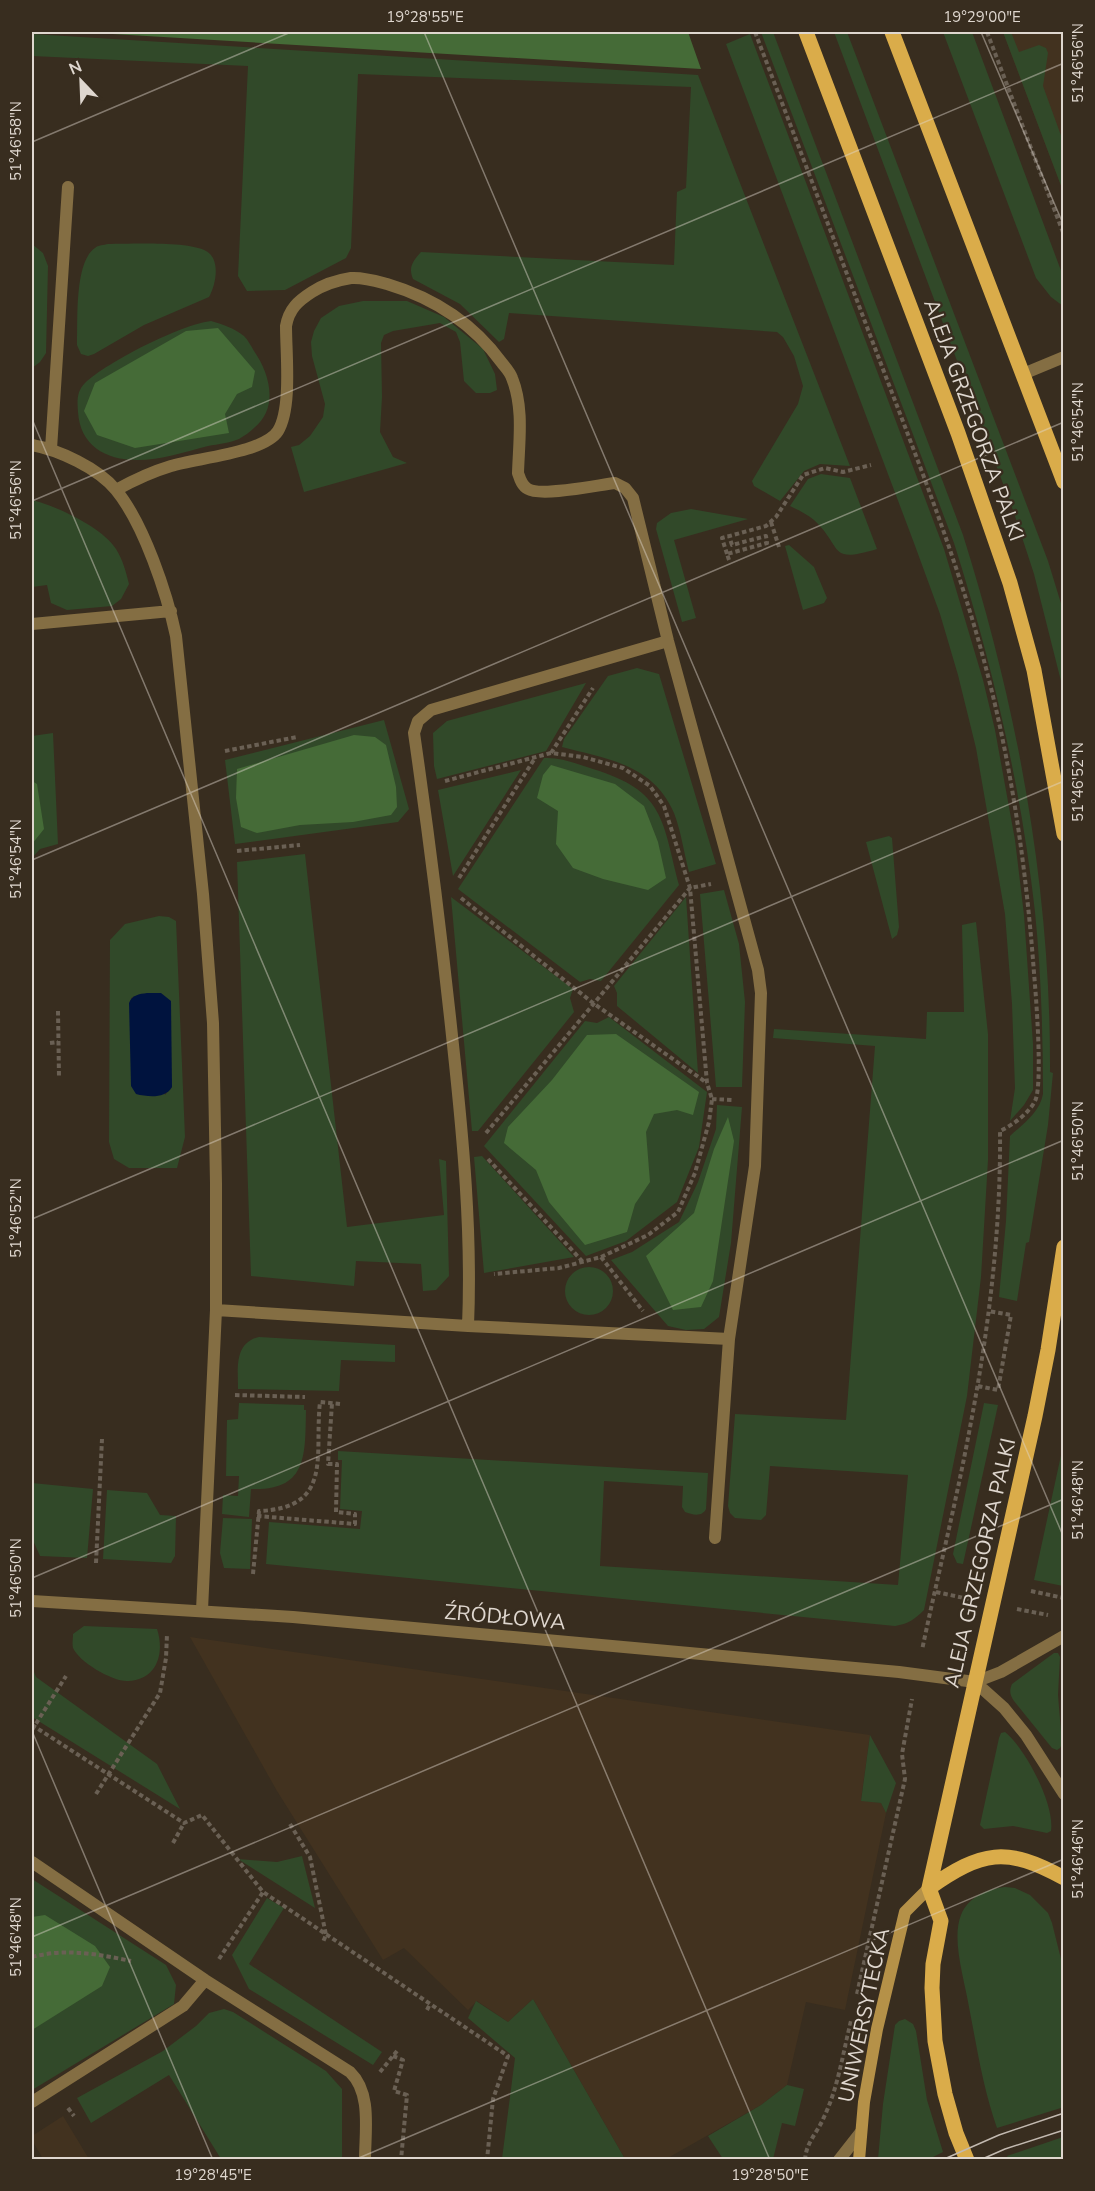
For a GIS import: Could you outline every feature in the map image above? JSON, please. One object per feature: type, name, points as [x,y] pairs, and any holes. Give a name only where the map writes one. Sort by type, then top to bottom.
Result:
[{"type":"main road","name":"ALEJA GRZEGORZA PALKI","points":[[806,32],[958,433],[1010,583],[1034,670],[1064,834]]},
{"type":"main road","points":[[892,32],[1064,482]]},
{"type":"main road","name":"ALEJA GRZEGORZA PALKI","points":[[929,1888],[1035,1416],[1064,1247]]},
{"type":"main road","points":[[967,2160],[956,2133],[945,2094],[935,2041],[933,1964],[940,1921],[929,1888],[967,1864],[997,1856],[1014,1857],[1037,1864],[1064,1878]]},
{"type":"main road","name":"UNIWERSYTECKA","points":[[859,2160],[864,2102],[877,2029],[905,1912],[929,1888]]},
{"type":"street","points":[[51,449],[68,187]]},
{"type":"street","points":[[116,490],[140,476],[173,465],[252,447],[270,440],[282,420],[287,396],[285,326],[288,316],[294,306],[317,289],[352,278],[375,281],[421,296],[442,306],[466,323],[492,349],[512,376],[520,406],[518,473],[528,489],[542,492],[615,483],[625,488],[633,498],[668,641],[758,970],[761,993],[755,1166],[729,1339],[715,1538]]},
{"type":"street","points":[[1023,374],[1064,357]]},
{"type":"street","points":[[32,445],[51,449],[98,473],[116,490],[132,515],[146,546],[171,611],[176,636],[198,844],[213,1023],[216,1310],[202,1610]]},
{"type":"street","points":[[32,624],[171,611]]},
{"type":"street","points":[[468,1326],[470,1146],[414,733],[418,721],[431,710],[668,641]]},
{"type":"street","points":[[216,1310],[729,1339]]},
{"type":"street","name":"ŹRÓDŁOWA","points":[[32,1601],[202,1610],[899,1672],[975,1682]]},
{"type":"street","points":[[1064,1636],[1001,1672],[975,1682],[1004,1708],[1026,1735],[1064,1794]]},
{"type":"street","points":[[32,1862],[205,1980],[350,2072],[356,2078],[364,2094],[365,2160]]},
{"type":"street","points":[[32,2102],[183,2006],[205,1980]]},
{"type":"street","points":[[839,2160],[861,2132]]},
{"type":"path","points":[[755,32],[948,544],[980,646],[996,713],[1020,840],[1030,913],[1036,1000],[1038,1091],[1035,1101],[1010,1126],[1000,1131],[998,1218],[978,1386],[926,1634]]},
{"type":"path","points":[[987,32],[1064,235]]},
{"type":"path","points":[[729,560],[722,538],[766,526],[803,476],[825,468],[843,472],[871,465]]},
{"type":"path","points":[[771,522],[779,547]]},
{"type":"path","points":[[727,554],[768,543],[766,536],[732,545],[729,536]]},
{"type":"path","points":[[551,753],[613,658]]},
{"type":"path","points":[[225,751],[297,737]]},
{"type":"path","points":[[422,786],[551,753],[583,757],[623,768],[650,786],[664,806],[690,888],[707,1083],[712,1099],[709,1122],[695,1173],[678,1212],[648,1235],[601,1257],[559,1268],[470,1277]]},
{"type":"path","points":[[437,893],[451,890],[535,758]]},
{"type":"path","points":[[237,851],[300,845]]},
{"type":"path","points":[[584,1262],[470,1146],[690,888],[734,879]]},
{"type":"path","points":[[451,890],[593,1003],[707,1083]]},
{"type":"path","points":[[58,1011],[59,1077]]},
{"type":"path","points":[[50,1043],[58,1042]]},
{"type":"path","points":[[601,1257],[662,1335]]},
{"type":"path","points":[[978,1386],[998,1390],[1011,1315],[988,1311]]},
{"type":"path","points":[[232,1395],[305,1397]]},
{"type":"path","points":[[254,1574],[259,1511],[278,1510],[290,1506],[305,1495],[318,1473],[320,1402],[340,1404]]},
{"type":"path","points":[[257,1516],[355,1524],[355,1514],[336,1512],[337,1464],[328,1464],[332,1403]]},
{"type":"path","points":[[96,1563],[102,1439]]},
{"type":"path","points":[[1031,1591],[1064,1598]]},
{"type":"path","points":[[936,1592],[957,1596]]},
{"type":"path","points":[[1027,1611],[1054,1617]]},
{"type":"path","points":[[96,1794],[160,1693],[166,1658],[167,1634]]},
{"type":"path","points":[[66,1676],[32,1727],[184,1823]]},
{"type":"path","points":[[856,1999],[905,1779],[902,1754],[906,1730]]},
{"type":"path","points":[[173,1843],[184,1823],[202,1815],[263,1892],[508,2056],[493,2099],[487,2160]]},
{"type":"path","points":[[291,1824],[310,1857],[326,1935],[323,1942]]},
{"type":"path","points":[[205,1980],[263,1892]]},
{"type":"path","points":[[32,1958],[59,1952],[108,1956],[136,1962]]},
{"type":"path","points":[[398,1991],[402,1986]]},
{"type":"path","points":[[426,2010],[430,2004]]},
{"type":"path","points":[[805,2160],[810,2140],[824,2117],[832,2096],[854,2011]]},
{"type":"path","points":[[393,2056],[403,2060],[403,2069],[394,2091],[407,2095],[401,2160]]},
{"type":"shaded area","points":[[1003,32],[1063,32],[1063,191]]},
{"type":"shaded area","points":[[190,1637],[870,1735],[861,1800],[881,1803],[886,1813],[845,2010],[806,2002],[787,2085],[761,2105],[666,2159],[625,2159],[533,1999],[508,2022],[477,2001],[468,2010],[404,1948],[383,1960],[277,1791]]},
{"type":"shaded area","points":[[63,2116],[89,2159],[43,2159],[32,2136]]},
{"type":"green space","points":[[79,32],[688,32],[701,69]]},
{"type":"green space","points":[[761,32],[773,32],[963,535],[983,601],[1015,733],[1028,800],[1045,935],[1050,1072],[1053,1073],[1048,1125],[1017,1301],[999,1297],[1006,1221],[1010,1136],[1030,1117],[1043,1094],[1042,1025],[1035,912],[1022,818],[1004,725],[981,634],[954,543]]},
{"type":"green space","points":[[834,32],[847,32],[1048,561],[1063,610],[1063,689],[1034,574],[1014,513]]},
{"type":"green space","points":[[943,32],[972,32],[1063,276],[1063,306],[1051,297],[1036,278]]},
{"type":"green space","points":[[1003,32],[1011,32],[1019,52],[1039,45],[1046,48],[1048,53],[1043,86],[1063,141],[1063,191]]},
{"type":"green space","points":[[32,34],[698,75],[850,466],[820,464],[804,471],[780,501],[754,486],[752,481],[798,404],[803,386],[794,356],[783,337],[777,332],[509,313],[504,339],[499,342],[460,304],[413,279],[412,264],[421,252],[674,265],[677,192],[686,188],[691,87],[358,74],[351,248],[346,258],[285,290],[247,291],[238,276],[248,66],[32,56]]},
{"type":"green space","points":[[750,34],[944,549],[983,680],[995,730],[1015,840],[1024,915],[1033,1044],[1033,1090],[1010,1121],[1015,1088],[1012,1004],[1005,914],[976,748],[940,614],[726,44]]},
{"type":"green space","points":[[32,244],[43,253],[48,266],[46,353],[32,368]]},
{"type":"green space","points":[[108,244],[173,244],[206,251],[214,260],[216,272],[214,286],[209,297],[144,325],[94,354],[88,356],[81,354],[77,345],[78,293],[83,266],[88,255],[95,248]]},
{"type":"green space","points":[[363,301],[407,301],[444,317],[483,349],[495,374],[497,390],[490,393],[476,393],[464,381],[460,342],[456,332],[440,323],[393,331],[384,335],[381,343],[380,432],[393,457],[407,463],[304,492],[291,447],[299,445],[310,436],[323,417],[325,404],[312,356],[311,342],[314,331],[321,318],[339,306]]},
{"type":"green space","points":[[211,321],[244,336],[260,360],[268,380],[269,401],[262,420],[254,428],[232,442],[146,460],[125,459],[105,454],[89,442],[80,424],[78,408],[79,393],[85,383],[110,365],[145,345],[182,329]]},
{"type":"green space","points":[[218,328],[255,371],[252,387],[237,394],[225,414],[229,433],[135,448],[97,435],[84,411],[95,383],[186,331]]},
{"type":"green space","points":[[821,474],[850,478],[877,549],[850,555],[843,554],[838,551],[814,520],[790,506],[808,479]]},
{"type":"green space","points":[[32,500],[78,518],[109,541],[121,557],[129,584],[121,599],[112,606],[67,610],[51,603],[47,585],[32,587]]},
{"type":"green space","points":[[691,509],[748,519],[674,540],[696,618],[682,622],[656,529],[657,523],[671,513]]},
{"type":"green space","points":[[789,545],[814,567],[827,598],[824,603],[803,610],[785,546]]},
{"type":"green space","points":[[637,668],[659,674],[716,864],[689,872],[674,813],[654,784],[641,774],[612,760],[562,747],[564,739],[608,676]]},
{"type":"green space","points":[[586,683],[546,751],[437,779],[434,766],[433,733],[447,721]]},
{"type":"green space","points":[[384,720],[409,809],[398,822],[235,844],[225,760]]},
{"type":"green space","points":[[53,733],[58,844],[40,849],[32,858],[32,736]]},
{"type":"green space","points":[[354,735],[375,737],[386,745],[396,787],[397,807],[391,815],[353,822],[300,825],[257,833],[241,827],[236,798],[237,769]]},
{"type":"green space","points":[[544,758],[575,763],[617,778],[634,787],[657,811],[669,843],[679,885],[601,981],[590,979],[580,982],[458,889]]},
{"type":"green space","points":[[551,765],[615,784],[644,806],[658,842],[666,878],[648,890],[603,879],[573,868],[556,844],[558,811],[537,798],[543,775]]},
{"type":"green space","points":[[521,770],[453,876],[438,790]]},
{"type":"green space","points":[[32,781],[37,784],[44,829],[32,844]]},
{"type":"green space","points":[[889,836],[892,838],[899,927],[897,935],[892,939],[866,842]]},
{"type":"green space","points":[[305,854],[347,1227],[444,1215],[439,1159],[446,1161],[449,1276],[436,1290],[423,1291],[421,1264],[356,1261],[354,1286],[251,1276],[237,862]]},
{"type":"green space","points":[[724,890],[739,944],[745,1002],[742,1087],[716,1087],[700,894]]},
{"type":"green space","points":[[451,897],[573,989],[570,998],[574,1012],[478,1131],[472,1131]]},
{"type":"green space","points":[[686,897],[698,1073],[617,1006],[617,993],[614,986]]},
{"type":"green space","points":[[159,916],[169,917],[176,921],[185,1137],[177,1168],[129,1168],[114,1159],[109,1142],[110,940],[125,924]],"holes":[[[141,994],[172,1087],[165,1095],[131,998]]]},
{"type":"green space","points":[[976,922],[988,1034],[988,1160],[981,1277],[967,1396],[924,1610],[921,1613],[908,1622],[895,1626],[266,1564],[269,1522],[360,1529],[362,1511],[340,1509],[342,1460],[338,1460],[338,1451],[708,1473],[706,1509],[697,1515],[685,1512],[682,1507],[683,1486],[604,1481],[600,1566],[898,1585],[908,1475],[770,1466],[766,1515],[761,1520],[735,1518],[728,1506],[735,1414],[846,1420],[875,1046],[773,1038],[774,1029],[926,1039],[927,1012],[964,1012],[962,925]]},
{"type":"green space","points":[[609,1017],[707,1092],[699,1147],[677,1202],[626,1241],[586,1256],[484,1146],[585,1021],[597,1023]]},
{"type":"green space","points":[[616,1034],[699,1092],[693,1115],[677,1110],[654,1114],[646,1132],[650,1182],[635,1204],[627,1232],[585,1245],[549,1202],[536,1170],[504,1143],[508,1127],[552,1080],[587,1035]]},
{"type":"green space","points":[[717,1105],[742,1107],[731,1243],[719,1317],[704,1329],[686,1330],[668,1326],[611,1260],[632,1252],[679,1222],[698,1182],[716,1129]]},
{"type":"green space","points":[[728,1117],[734,1141],[713,1281],[701,1307],[673,1310],[646,1256],[694,1213],[714,1149]]},
{"type":"green space","points":[[482,1156],[574,1257],[484,1273],[474,1157]]},
{"type":"green space","points":[[584,1267],[594,1267],[609,1277],[613,1291],[612,1300],[603,1311],[594,1315],[584,1315],[569,1305],[565,1296],[565,1286],[575,1271]]},
{"type":"green space","points":[[259,1337],[395,1345],[395,1362],[341,1360],[339,1391],[238,1389],[238,1365],[241,1351],[251,1340]]},
{"type":"green space","points":[[239,1403],[304,1405],[304,1410],[306,1410],[305,1442],[300,1467],[284,1484],[270,1488],[251,1489],[249,1517],[222,1514],[223,1495],[238,1496],[239,1476],[226,1476],[227,1420],[238,1419]]},
{"type":"green space","points":[[984,1403],[998,1405],[963,1564],[957,1563],[953,1554]]},
{"type":"green space","points":[[1063,1446],[1063,1586],[1034,1580]]},
{"type":"green space","points":[[32,1483],[93,1489],[87,1558],[40,1556],[32,1538]]},
{"type":"green space","points":[[107,1490],[147,1493],[160,1515],[176,1516],[175,1556],[171,1563],[103,1559]]},
{"type":"green space","points":[[223,1518],[252,1519],[250,1569],[224,1568],[220,1553]]},
{"type":"green space","points":[[84,1626],[157,1629],[160,1647],[156,1664],[146,1676],[138,1679],[128,1681],[106,1675],[89,1665],[73,1648],[73,1634]]},
{"type":"green space","points":[[1054,1653],[1058,1653],[1060,1657],[1058,1695],[1062,1744],[1057,1750],[1052,1748],[1014,1701],[1010,1691],[1012,1684]]},
{"type":"green space","points":[[32,1667],[36,1677],[157,1764],[180,1809],[32,1717]]},
{"type":"green space","points":[[1005,1732],[1021,1750],[1037,1777],[1051,1820],[1051,1831],[1047,1833],[1013,1826],[984,1829],[980,1825],[999,1738],[1001,1733]]},
{"type":"green space","points":[[870,1735],[896,1783],[886,1813],[881,1803],[861,1801]]},
{"type":"green space","points":[[302,1856],[315,1908],[238,1859],[277,1862]]},
{"type":"green space","points":[[32,1879],[166,1965],[176,1985],[174,2004],[32,2090]]},
{"type":"green space","points":[[1005,1887],[1015,1888],[1030,1895],[1048,1913],[1052,1923],[1063,1967],[1064,2107],[997,2128],[981,2068],[957,1936],[961,1915],[968,1903],[985,1892]]},
{"type":"green space","points":[[267,1898],[284,1908],[249,1964],[382,2052],[373,2065],[249,1989],[232,1955]]},
{"type":"green space","points":[[45,1915],[95,1946],[110,1967],[102,1986],[32,2030],[32,1917]]},
{"type":"green space","points":[[533,1999],[625,2159],[502,2159],[515,2058],[468,2018],[476,2001],[508,2022]]},
{"type":"green space","points":[[224,2009],[233,2012],[326,2071],[342,2089],[342,2159],[221,2159],[169,2075],[91,2123],[77,2098],[163,2051],[209,2013]]},
{"type":"green space","points":[[905,2019],[913,2024],[916,2031],[927,2100],[943,2152],[929,2159],[878,2159],[883,2104],[895,2025]]},
{"type":"green space","points":[[787,2085],[804,2089],[795,2126],[782,2123],[773,2159],[723,2159],[708,2136],[761,2105]]},
{"type":"green space","points":[[1063,2137],[1063,2159],[1009,2159],[1007,2156]]},
{"type":"water","points":[[161,993],[171,1001],[172,1087],[165,1094],[156,1096],[136,1094],[131,1086],[129,1003],[139,994]]},
{"type":"tram line","points":[[942,2160],[999,2135],[1064,2113]]},
{"type":"tram line","points":[[980,2160],[1005,2149],[1064,2130]]}]
